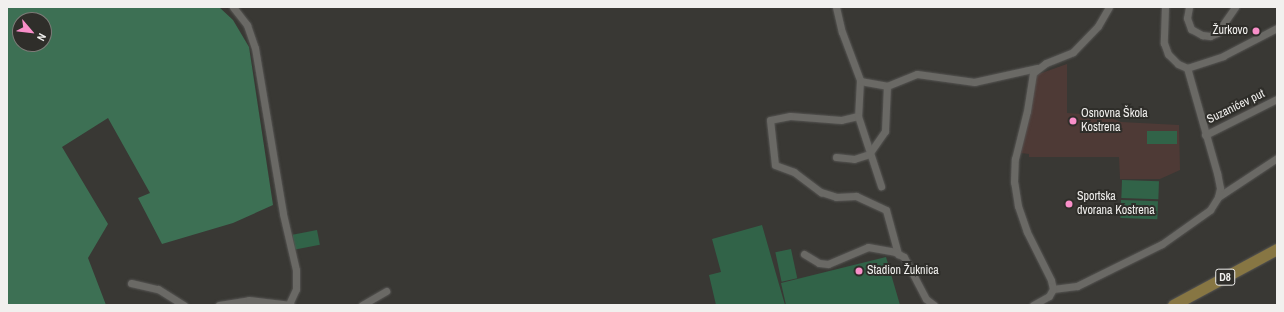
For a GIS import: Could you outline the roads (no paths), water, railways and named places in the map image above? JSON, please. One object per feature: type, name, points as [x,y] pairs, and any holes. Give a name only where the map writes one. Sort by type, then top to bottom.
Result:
[{"type":"main road","name":"D8","points":[[1173,305],[1277,249]]},
{"type":"street","points":[[219,305],[249,300],[290,305],[296,289],[296,270],[283,214],[255,48],[247,25],[233,7]]},
{"type":"street","points":[[836,7],[860,81],[858,116],[869,154],[881,186]]},
{"type":"street","points":[[860,81],[887,86],[917,74],[974,82],[1038,68],[1073,52],[1098,26],[1108,7]]},
{"type":"street","points":[[1166,7],[1164,43],[1168,54],[1178,64],[1187,68],[1223,56],[1277,28]]},
{"type":"street","points":[[1189,7],[1188,18],[1191,29],[1202,35],[1210,36],[1217,33],[1235,7]]},
{"type":"street","points":[[1033,305],[1049,296],[1053,289],[1051,280],[1027,232],[1018,206],[1014,182],[1015,159],[1027,111],[1032,78],[1038,68]]},
{"type":"street","points":[[1053,289],[1076,286],[1162,244],[1210,210],[1218,197],[1220,188],[1217,174],[1187,68]]},
{"type":"street","points":[[836,157],[854,159],[869,154],[884,131],[887,86]]},
{"type":"street","name":"Suzanićev put","points":[[1205,135],[1277,99]]},
{"type":"street","points":[[858,116],[841,120],[790,116],[770,120],[775,165],[794,172],[821,192],[836,197],[856,196],[886,210],[898,254]]},
{"type":"street","points":[[1218,197],[1277,158]]},
{"type":"street","points":[[804,254],[813,260],[828,264],[868,247],[898,254],[904,257],[926,299],[934,305]]},
{"type":"street","points":[[131,283],[158,289],[184,305]]},
{"type":"street","points":[[362,305],[386,291]]},
{"type":"place","name":"Žurkovo","points":[[1256,31]]},
{"type":"place","name":"Osnovna Škola Kostrena","points":[[1073,121]]},
{"type":"place","name":"Sportska dvorana Kostrena","points":[[1069,204]]},
{"type":"place","name":"Stadion Žuknica","points":[[859,271]]}]
